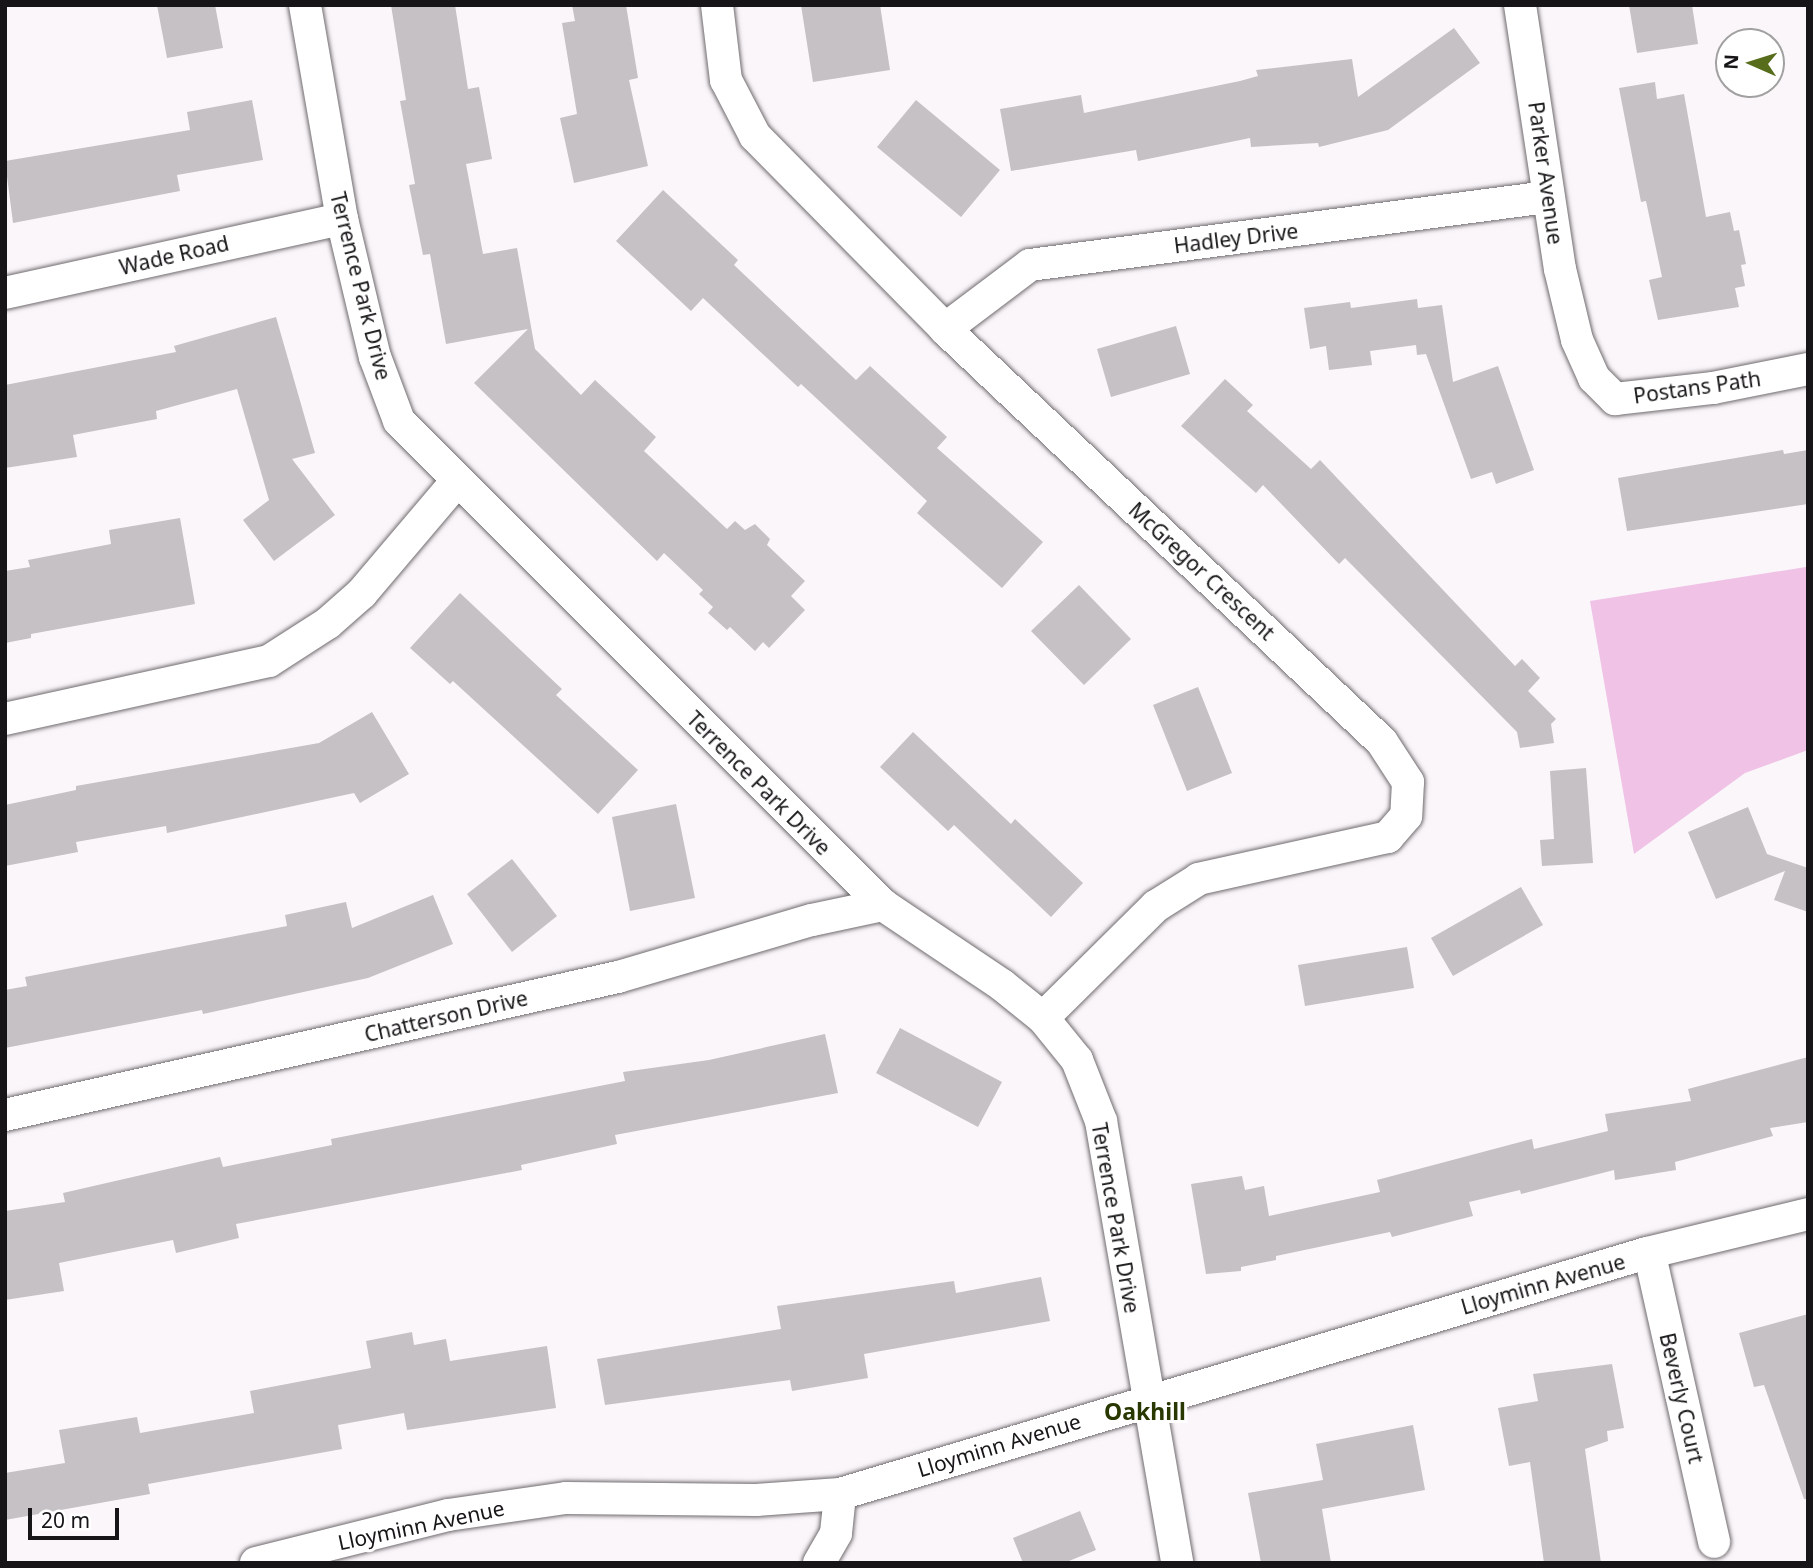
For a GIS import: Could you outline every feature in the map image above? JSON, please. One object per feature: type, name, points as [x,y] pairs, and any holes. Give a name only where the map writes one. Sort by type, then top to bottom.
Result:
[{"type":"street","name":"Terrence Park Drive","points":[[305,5],[342,219],[375,357],[399,421],[456,482],[883,905],[1002,985],[1043,1018],[1076,1060],[1101,1121],[1147,1402],[1177,1563]]},
{"type":"street","name":"McGregor Crescent","points":[[717,5],[726,80],[755,135],[945,329],[1382,743],[1408,782],[1406,816],[1388,837],[1199,879],[1156,906],[1043,1018]]},
{"type":"street","name":"Parker Avenue","points":[[1520,5],[1547,197],[1577,340]]},
{"type":"street","name":"Hadley Drive","points":[[945,329],[1030,265],[1547,197]]},
{"type":"street","name":"Wade Road","points":[[5,293],[342,219]]},
{"type":"street","name":"Postans Path","points":[[1577,340],[1594,378],[1615,399],[1713,388],[1808,369]]},
{"type":"street","points":[[5,719],[269,662],[328,623],[362,593],[456,482]]},
{"type":"street","name":"Chatterson Drive","points":[[5,1115],[618,977],[812,920],[883,905]]},
{"type":"street","name":"Lloyminn Avenue","points":[[256,1563],[448,1515],[566,1498],[755,1500],[840,1494],[1650,1255],[1808,1214]]},
{"type":"street","name":"Beverly Court","points":[[1650,1255],[1714,1542]]},
{"type":"street","points":[[819,1563],[836,1533],[840,1494]]},
{"type":"shaded area","points":[[1806,567],[1808,750],[1745,773],[1634,854],[1590,601]]},
{"type":"building","points":[[157,5],[215,5],[223,48],[167,58]]},
{"type":"building","points":[[391,5],[455,5],[468,89],[479,87],[492,159],[466,164],[483,254],[517,248],[535,349],[581,395],[595,380],[656,437],[644,451],[727,529],[735,521],[745,530],[755,524],[770,539],[767,545],[805,581],[791,596],[805,610],[769,648],[763,642],[755,651],[730,627],[727,630],[708,613],[713,607],[699,594],[703,590],[664,553],[657,561],[474,383],[528,329],[446,344],[430,254],[423,255],[409,185],[415,184],[400,101],[406,100]]},
{"type":"building","points":[[572,5],[626,5],[638,78],[629,80],[648,166],[574,183],[560,118],[577,114],[562,23],[575,21]]},
{"type":"building","points":[[801,5],[880,5],[890,70],[813,82]]},
{"type":"building","points":[[1629,5],[1692,5],[1698,44],[1637,53]]},
{"type":"building","points":[[1454,28],[1480,63],[1388,130],[1319,147],[1318,143],[1251,147],[1250,138],[1138,161],[1136,150],[1011,171],[1000,109],[1081,95],[1084,113],[1240,81],[1258,76],[1256,70],[1352,59],[1358,97]]},
{"type":"building","points":[[1655,82],[1657,99],[1684,94],[1706,217],[1730,212],[1734,231],[1739,230],[1746,264],[1741,265],[1745,286],[1735,288],[1739,307],[1658,320],[1649,280],[1662,277],[1646,201],[1641,202],[1619,88]]},
{"type":"building","points":[[252,100],[263,160],[177,175],[180,191],[13,223],[5,161],[190,130],[187,112]]},
{"type":"building","points":[[916,100],[1000,170],[961,217],[877,147]]},
{"type":"building","points":[[663,190],[738,260],[734,265],[856,380],[870,366],[947,437],[937,448],[1043,542],[1002,588],[917,513],[927,501],[801,384],[798,387],[703,298],[691,311],[616,241]]},
{"type":"building","points":[[1417,299],[1418,308],[1442,305],[1453,382],[1498,366],[1534,470],[1496,484],[1492,472],[1471,479],[1426,354],[1417,355],[1416,345],[1370,351],[1372,365],[1329,370],[1326,346],[1310,349],[1304,308],[1350,302],[1351,308]]},
{"type":"building","points":[[276,317],[315,453],[292,459],[335,515],[274,561],[243,520],[269,500],[237,389],[156,411],[157,419],[73,435],[77,457],[5,468],[5,385],[176,352],[174,346]]},
{"type":"building","points":[[1176,326],[1190,374],[1111,397],[1097,349]]},
{"type":"building","points":[[1225,379],[1253,405],[1247,411],[1311,469],[1320,460],[1515,666],[1522,659],[1540,678],[1528,691],[1556,719],[1551,724],[1554,743],[1520,748],[1517,732],[1345,558],[1339,564],[1263,485],[1256,493],[1181,426]]},
{"type":"building","points":[[1783,450],[1784,454],[1808,450],[1808,504],[1627,531],[1618,478]]},
{"type":"building","points":[[180,518],[195,604],[31,634],[31,638],[5,643],[5,571],[30,567],[28,560],[111,544],[109,530]]},
{"type":"building","points":[[1079,585],[1131,639],[1084,685],[1031,631]]},
{"type":"building","points":[[460,593],[562,689],[556,695],[638,770],[598,814],[453,681],[450,684],[410,648]]},
{"type":"building","points":[[1198,687],[1232,773],[1187,791],[1153,705]]},
{"type":"building","points":[[372,712],[409,774],[360,803],[354,793],[167,833],[166,826],[76,842],[78,852],[5,866],[5,805],[76,790],[76,786],[319,743]]},
{"type":"building","points":[[913,732],[1011,824],[1015,819],[1083,883],[1051,917],[954,825],[948,831],[880,767]]},
{"type":"building","points":[[1586,768],[1593,863],[1542,866],[1540,840],[1554,839],[1550,771]]},
{"type":"building","points":[[676,804],[695,898],[630,911],[612,817]]},
{"type":"building","points":[[1748,807],[1767,854],[1808,868],[1808,912],[1774,900],[1785,871],[1716,899],[1688,832]]},
{"type":"building","points":[[512,859],[557,916],[512,952],[467,894]]},
{"type":"building","points":[[1521,887],[1543,925],[1453,976],[1431,938]]},
{"type":"building","points":[[433,895],[453,944],[368,978],[203,1014],[202,1010],[5,1048],[5,990],[27,986],[25,977],[287,926],[285,915],[346,902],[352,928]]},
{"type":"building","points":[[1407,947],[1414,988],[1305,1006],[1298,965]]},
{"type":"building","points":[[900,1028],[1002,1082],[978,1127],[876,1073]]},
{"type":"building","points":[[825,1034],[838,1093],[615,1135],[617,1144],[521,1165],[522,1170],[236,1224],[239,1238],[176,1253],[173,1240],[59,1263],[64,1291],[5,1300],[5,1211],[65,1202],[63,1193],[220,1157],[223,1167],[332,1145],[331,1139],[625,1081],[623,1072],[709,1060]]},
{"type":"building","points":[[1808,1057],[1808,1122],[1770,1128],[1773,1136],[1675,1162],[1676,1170],[1615,1180],[1614,1170],[1521,1194],[1520,1190],[1469,1202],[1473,1216],[1392,1237],[1390,1232],[1276,1256],[1276,1260],[1241,1267],[1241,1271],[1206,1274],[1191,1184],[1242,1176],[1245,1190],[1264,1186],[1269,1216],[1380,1192],[1377,1180],[1532,1139],[1534,1149],[1608,1131],[1605,1114],[1691,1101],[1688,1089]]},
{"type":"building","points":[[1041,1277],[1050,1321],[864,1354],[868,1378],[792,1391],[790,1380],[605,1405],[597,1359],[781,1329],[777,1306],[954,1281],[956,1293]]},
{"type":"building","points":[[1808,1314],[1808,1499],[1804,1499],[1764,1385],[1754,1387],[1739,1333]]},
{"type":"building","points":[[412,1332],[414,1345],[446,1339],[450,1361],[547,1346],[556,1408],[407,1430],[404,1413],[338,1425],[342,1449],[148,1484],[150,1494],[5,1520],[5,1473],[65,1463],[59,1430],[137,1417],[140,1433],[254,1413],[250,1391],[371,1368],[366,1341]]},
{"type":"building","points":[[1612,1364],[1624,1428],[1607,1431],[1608,1441],[1585,1449],[1601,1563],[1544,1563],[1530,1462],[1509,1466],[1498,1408],[1538,1401],[1533,1374]]},
{"type":"building","points":[[1413,1425],[1425,1490],[1322,1509],[1331,1563],[1261,1563],[1248,1493],[1323,1480],[1316,1444]]},
{"type":"building","points":[[1080,1511],[1096,1550],[1064,1563],[1023,1563],[1013,1538]]},
{"type":"district","name":"Oakhill","points":[[1145,1411]]}]
